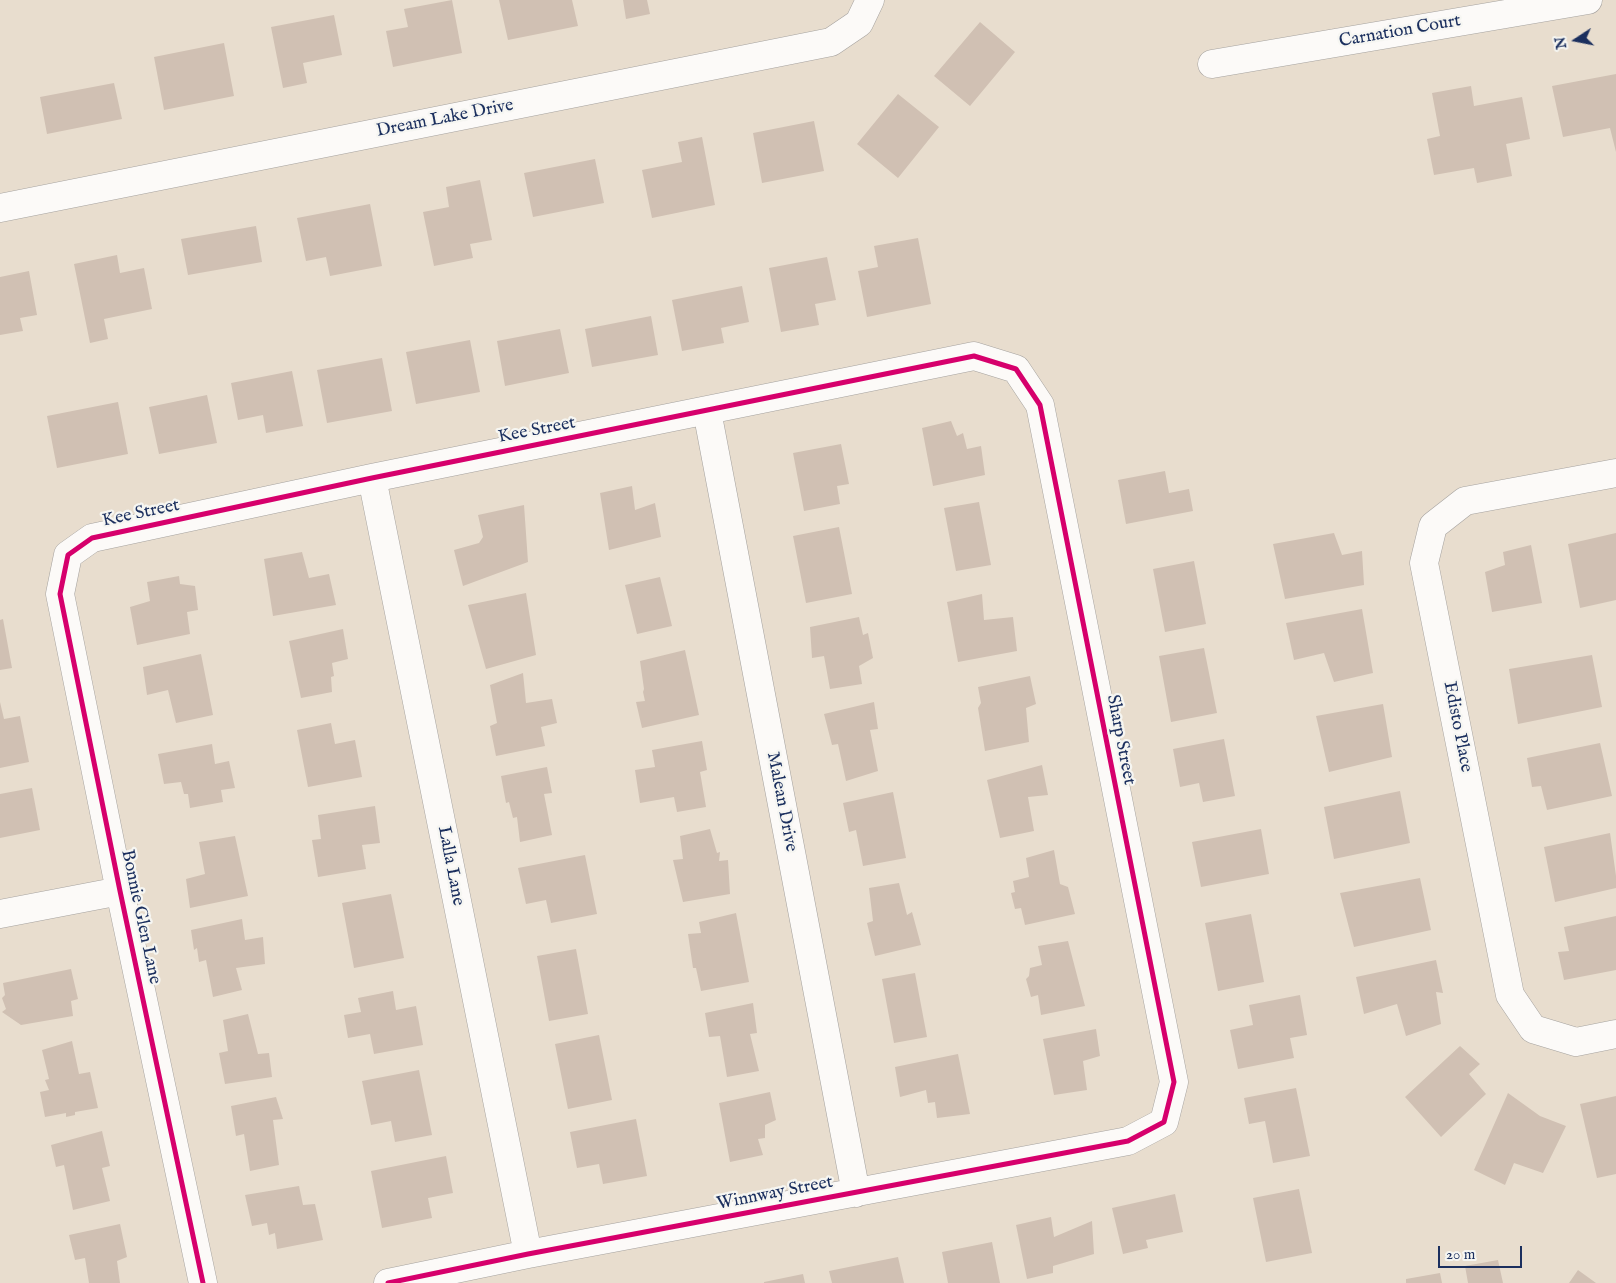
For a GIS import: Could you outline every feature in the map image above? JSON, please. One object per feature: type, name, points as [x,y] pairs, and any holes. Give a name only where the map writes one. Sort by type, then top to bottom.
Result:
[{"type":"street","name":"Dream Lake Drive","points":[[0,208],[831,42],[859,22],[870,0]]},
{"type":"street","name":"Carnation Court","points":[[1212,64],[1588,0]]},
{"type":"street","name":"Kee Street","points":[[68,555],[92,538],[372,478],[974,356],[1016,369]]},
{"type":"street","name":"Sharp Street","points":[[1016,369],[1040,405],[1174,1082],[1164,1122]]},
{"type":"street","name":"Malean Drive","points":[[707,411],[856,1193]]},
{"type":"street","name":"Edisto Place","points":[[1616,473],[1465,501],[1433,526],[1424,562],[1510,995],[1533,1029],[1576,1042],[1616,1034]]},
{"type":"street","name":"Lalla Lane","points":[[372,478],[528,1254]]},
{"type":"street","name":"Bonnie Glen Lane","points":[[68,555],[60,594],[120,891],[203,1283]]},
{"type":"street","points":[[0,914],[120,891]]},
{"type":"street","name":"Winnway Street","points":[[388,1283],[528,1254],[1128,1141],[1164,1122]]},
{"type":"building","points":[[452,0],[462,53],[393,67],[386,31],[408,27],[404,9]]},
{"type":"building","points":[[499,0],[572,0],[578,26],[508,40]]},
{"type":"building","points":[[623,0],[647,0],[650,14],[626,19]]},
{"type":"building","points":[[334,15],[342,55],[303,63],[307,83],[283,88],[271,27]]},
{"type":"building","points":[[980,22],[1015,52],[970,106],[934,76]]},
{"type":"building","points":[[224,43],[234,96],[164,110],[154,57]]},
{"type":"building","points":[[1616,74],[1616,152],[1610,128],[1563,137],[1552,86]]},
{"type":"building","points":[[114,83],[122,119],[47,134],[40,97]]},
{"type":"building","points":[[1471,86],[1474,106],[1522,97],[1530,139],[1506,144],[1512,176],[1477,183],[1474,168],[1434,175],[1427,139],[1440,136],[1432,93]]},
{"type":"building","points":[[898,94],[939,127],[898,178],[857,144]]},
{"type":"building","points":[[814,121],[824,171],[762,183],[753,133]]},
{"type":"building","points":[[702,137],[715,205],[652,218],[642,170],[682,162],[678,142]]},
{"type":"building","points":[[595,159],[604,203],[533,217],[524,173]]},
{"type":"building","points":[[480,180],[492,240],[470,244],[473,258],[434,266],[423,212],[449,207],[446,187]]},
{"type":"building","points":[[370,204],[382,266],[330,276],[326,257],[306,261],[297,218]]},
{"type":"building","points":[[256,226],[262,262],[188,275],[181,239]]},
{"type":"building","points":[[918,238],[931,304],[867,317],[858,271],[878,267],[874,246]]},
{"type":"building","points":[[117,255],[120,273],[144,268],[152,309],[104,319],[108,339],[90,343],[74,264]]},
{"type":"building","points":[[827,257],[836,300],[815,304],[819,325],[781,332],[769,268]]},
{"type":"building","points":[[29,271],[37,315],[20,318],[23,331],[0,335],[0,277]]},
{"type":"building","points":[[742,286],[749,322],[721,328],[724,343],[682,351],[672,300]]},
{"type":"building","points":[[651,316],[658,355],[592,367],[585,329]]},
{"type":"building","points":[[560,329],[569,373],[505,386],[497,341]]},
{"type":"building","points":[[470,340],[480,392],[416,404],[406,352]]},
{"type":"building","points":[[382,358],[392,411],[327,423],[317,370]]},
{"type":"building","points":[[292,371],[303,426],[266,433],[263,415],[238,420],[231,383]]},
{"type":"building","points":[[207,395],[217,443],[159,454],[149,407]]},
{"type":"building","points":[[118,402],[128,454],[57,468],[47,416]]},
{"type":"building","points":[[951,421],[957,436],[963,433],[967,449],[981,446],[985,475],[933,486],[922,428]]},
{"type":"building","points":[[841,444],[849,484],[837,486],[840,504],[804,511],[793,453]]},
{"type":"building","points":[[1165,471],[1169,493],[1189,489],[1193,511],[1126,524],[1118,480]]},
{"type":"building","points":[[632,486],[635,510],[655,503],[661,537],[609,550],[600,493]]},
{"type":"building","points":[[979,502],[991,565],[956,571],[944,508]]},
{"type":"building","points":[[524,505],[528,562],[463,586],[454,550],[479,543],[483,537],[478,515]]},
{"type":"building","points":[[839,527],[852,594],[806,603],[793,536]]},
{"type":"building","points":[[1334,533],[1342,555],[1362,551],[1364,585],[1285,599],[1273,544]]},
{"type":"building","points":[[1616,533],[1616,600],[1580,608],[1568,544]]},
{"type":"building","points":[[1531,545],[1542,603],[1492,612],[1485,572],[1505,565],[1503,552]]},
{"type":"building","points":[[302,552],[309,578],[329,574],[336,605],[273,616],[264,559]]},
{"type":"building","points":[[1194,561],[1206,624],[1165,632],[1153,569]]},
{"type":"building","points":[[179,576],[180,584],[195,586],[198,610],[187,612],[190,634],[137,645],[130,607],[150,601],[147,582]]},
{"type":"building","points":[[660,577],[672,626],[637,634],[625,585]]},
{"type":"building","points":[[526,593],[536,655],[486,669],[468,605]]},
{"type":"building","points":[[982,594],[984,620],[1013,617],[1017,651],[958,662],[947,602]]},
{"type":"building","points":[[1362,609],[1373,673],[1334,682],[1324,653],[1294,660],[1286,623]]},
{"type":"building","points":[[859,617],[863,635],[868,633],[873,658],[859,666],[862,684],[830,689],[824,656],[812,658],[810,627]]},
{"type":"building","points":[[3,619],[12,668],[0,670],[0,620]]},
{"type":"building","points":[[343,629],[348,659],[332,663],[334,676],[331,677],[332,692],[301,698],[289,641]]},
{"type":"building","points":[[1204,648],[1217,713],[1171,722],[1159,656]]},
{"type":"building","points":[[685,650],[699,715],[642,728],[636,702],[645,701],[640,661]]},
{"type":"building","points":[[201,654],[213,715],[176,723],[168,690],[147,695],[143,667]]},
{"type":"building","points":[[1592,655],[1602,707],[1518,724],[1509,669]]},
{"type":"building","points":[[523,673],[526,703],[552,699],[557,723],[541,727],[545,746],[496,756],[490,726],[497,723],[490,685]]},
{"type":"building","points":[[1030,676],[1036,704],[1026,708],[1029,742],[985,751],[978,708],[981,703],[978,687]]},
{"type":"building","points":[[0,702],[4,719],[20,716],[29,762],[0,768]]},
{"type":"building","points":[[874,702],[878,729],[870,730],[878,771],[846,781],[838,744],[832,745],[824,714]]},
{"type":"building","points":[[1383,704],[1392,757],[1329,772],[1316,716]]},
{"type":"building","points":[[331,723],[335,744],[355,740],[362,777],[308,787],[297,730]]},
{"type":"building","points":[[1224,739],[1235,796],[1203,802],[1199,783],[1180,787],[1173,749]]},
{"type":"building","points":[[702,741],[707,770],[700,772],[706,807],[677,812],[674,797],[640,803],[635,770],[655,767],[652,750]]},
{"type":"building","points":[[1600,743],[1612,796],[1547,810],[1541,786],[1532,787],[1527,758]]},
{"type":"building","points":[[212,744],[215,764],[229,761],[235,788],[221,790],[223,802],[190,808],[188,794],[184,794],[181,782],[164,784],[158,754]]},
{"type":"building","points":[[1042,765],[1048,795],[1028,797],[1034,831],[1000,838],[987,780]]},
{"type":"building","points":[[547,767],[552,793],[544,794],[552,835],[520,842],[517,817],[513,818],[509,802],[506,803],[501,776]]},
{"type":"building","points":[[32,788],[40,830],[0,838],[0,794]]},
{"type":"building","points":[[1400,791],[1410,843],[1334,859],[1324,807]]},
{"type":"building","points":[[893,792],[906,858],[863,866],[856,830],[849,832],[843,803]]},
{"type":"building","points":[[375,806],[380,843],[362,845],[366,869],[318,877],[312,840],[321,839],[318,815]]},
{"type":"building","points":[[710,829],[717,853],[720,852],[719,861],[728,860],[730,894],[683,902],[673,860],[683,859],[680,836]]},
{"type":"building","points":[[1261,829],[1269,874],[1201,887],[1192,842]]},
{"type":"building","points":[[1610,833],[1616,888],[1555,902],[1544,847]]},
{"type":"building","points":[[235,836],[248,896],[190,908],[186,879],[205,874],[199,842]]},
{"type":"building","points":[[1054,850],[1060,884],[1068,887],[1075,914],[1025,925],[1021,908],[1015,909],[1011,893],[1015,892],[1013,881],[1029,877],[1026,858]]},
{"type":"building","points":[[585,855],[597,914],[551,923],[546,900],[526,904],[518,868]]},
{"type":"building","points":[[1420,878],[1431,930],[1354,947],[1340,893]]},
{"type":"building","points":[[899,883],[907,915],[912,912],[921,945],[875,956],[867,923],[873,921],[869,888]]},
{"type":"building","points":[[391,894],[404,958],[354,968],[342,903]]},
{"type":"building","points":[[736,913],[749,982],[701,991],[696,968],[693,968],[688,934],[701,933],[699,922]]},
{"type":"building","points":[[1251,914],[1264,982],[1218,991],[1205,923]]},
{"type":"building","points":[[1616,916],[1616,970],[1564,980],[1558,952],[1569,951],[1564,927]]},
{"type":"building","points":[[242,919],[245,940],[263,937],[265,964],[236,968],[242,990],[213,997],[206,960],[199,962],[197,948],[194,950],[191,930]]},
{"type":"building","points":[[1068,941],[1085,1006],[1041,1015],[1038,995],[1031,997],[1026,979],[1029,976],[1030,968],[1042,965],[1038,946]]},
{"type":"building","points":[[576,949],[588,1014],[549,1021],[537,956]]},
{"type":"building","points":[[1436,960],[1443,993],[1436,992],[1441,1024],[1406,1036],[1397,1004],[1364,1014],[1356,977]]},
{"type":"building","points":[[71,969],[78,999],[71,1001],[73,1016],[21,1025],[2,1012],[6,1009],[2,998],[5,995],[3,983]]},
{"type":"building","points":[[915,973],[927,1037],[894,1043],[882,979]]},
{"type":"building","points":[[393,991],[396,1010],[416,1006],[423,1045],[374,1054],[370,1034],[348,1038],[344,1015],[361,1012],[358,998]]},
{"type":"building","points":[[1300,995],[1307,1035],[1290,1038],[1294,1058],[1238,1069],[1230,1030],[1253,1025],[1249,1005]]},
{"type":"building","points":[[753,1003],[757,1033],[750,1034],[759,1071],[727,1077],[720,1036],[709,1037],[705,1013]]},
{"type":"building","points":[[248,1014],[258,1054],[269,1053],[272,1077],[225,1084],[219,1053],[228,1051],[223,1020]]},
{"type":"building","points":[[1096,1029],[1100,1056],[1083,1061],[1087,1090],[1054,1095],[1043,1039]]},
{"type":"building","points":[[599,1035],[612,1100],[568,1109],[555,1044]]},
{"type":"building","points":[[72,1041],[79,1074],[90,1072],[98,1108],[75,1112],[75,1115],[66,1117],[66,1113],[45,1117],[40,1092],[49,1090],[45,1080],[49,1079],[42,1050]]},
{"type":"building","points":[[1460,1046],[1480,1064],[1469,1074],[1486,1094],[1441,1137],[1405,1097]]},
{"type":"building","points":[[958,1054],[970,1114],[937,1118],[935,1102],[928,1103],[926,1090],[900,1097],[895,1067]]},
{"type":"building","points":[[419,1070],[432,1135],[395,1142],[391,1121],[371,1125],[362,1081]]},
{"type":"building","points":[[1296,1088],[1310,1156],[1273,1163],[1265,1121],[1249,1124],[1244,1098]]},
{"type":"building","points":[[770,1092],[776,1120],[765,1125],[765,1138],[758,1139],[763,1155],[730,1162],[719,1103]]},
{"type":"building","points":[[1508,1093],[1540,1116],[1566,1126],[1543,1173],[1514,1163],[1505,1185],[1474,1170]]},
{"type":"building","points":[[1616,1096],[1616,1174],[1597,1178],[1580,1104]]},
{"type":"building","points":[[276,1097],[283,1119],[273,1120],[279,1165],[250,1171],[244,1134],[236,1136],[231,1106]]},
{"type":"building","points":[[636,1119],[647,1176],[603,1184],[599,1164],[577,1168],[570,1132]]},
{"type":"building","points":[[102,1131],[110,1166],[102,1168],[110,1201],[73,1210],[64,1165],[56,1167],[51,1145]]},
{"type":"building","points":[[446,1156],[453,1193],[428,1198],[432,1218],[382,1228],[371,1171]]},
{"type":"building","points":[[299,1186],[303,1205],[315,1204],[323,1240],[277,1249],[275,1233],[269,1235],[267,1223],[252,1226],[245,1195]]},
{"type":"building","points":[[1299,1189],[1312,1253],[1266,1262],[1253,1198]]},
{"type":"building","points":[[1175,1194],[1183,1232],[1146,1240],[1148,1248],[1123,1254],[1112,1208]]},
{"type":"building","points":[[1051,1217],[1054,1237],[1092,1221],[1094,1254],[1053,1266],[1053,1273],[1027,1279],[1016,1225]]},
{"type":"building","points":[[120,1224],[127,1257],[117,1261],[120,1283],[89,1283],[85,1258],[75,1260],[69,1235]]},
{"type":"building","points":[[992,1242],[1000,1283],[948,1283],[942,1252]]},
{"type":"building","points":[[898,1257],[904,1283],[832,1283],[829,1271]]},
{"type":"building","points":[[1498,1260],[1503,1283],[1468,1283],[1465,1266]]},
{"type":"building","points":[[1578,1270],[1596,1283],[1569,1283]]},
{"type":"building","points":[[1440,1273],[1442,1283],[1406,1283],[1406,1279]]},
{"type":"building","points":[[803,1274],[805,1283],[764,1283],[764,1282]]},
{"type":"cycle path","points":[[203,1283],[120,891],[60,594],[68,555],[92,538],[372,478],[974,356],[1016,369],[1040,405],[1174,1082],[1164,1122],[1128,1141],[528,1254],[388,1283]]}]
